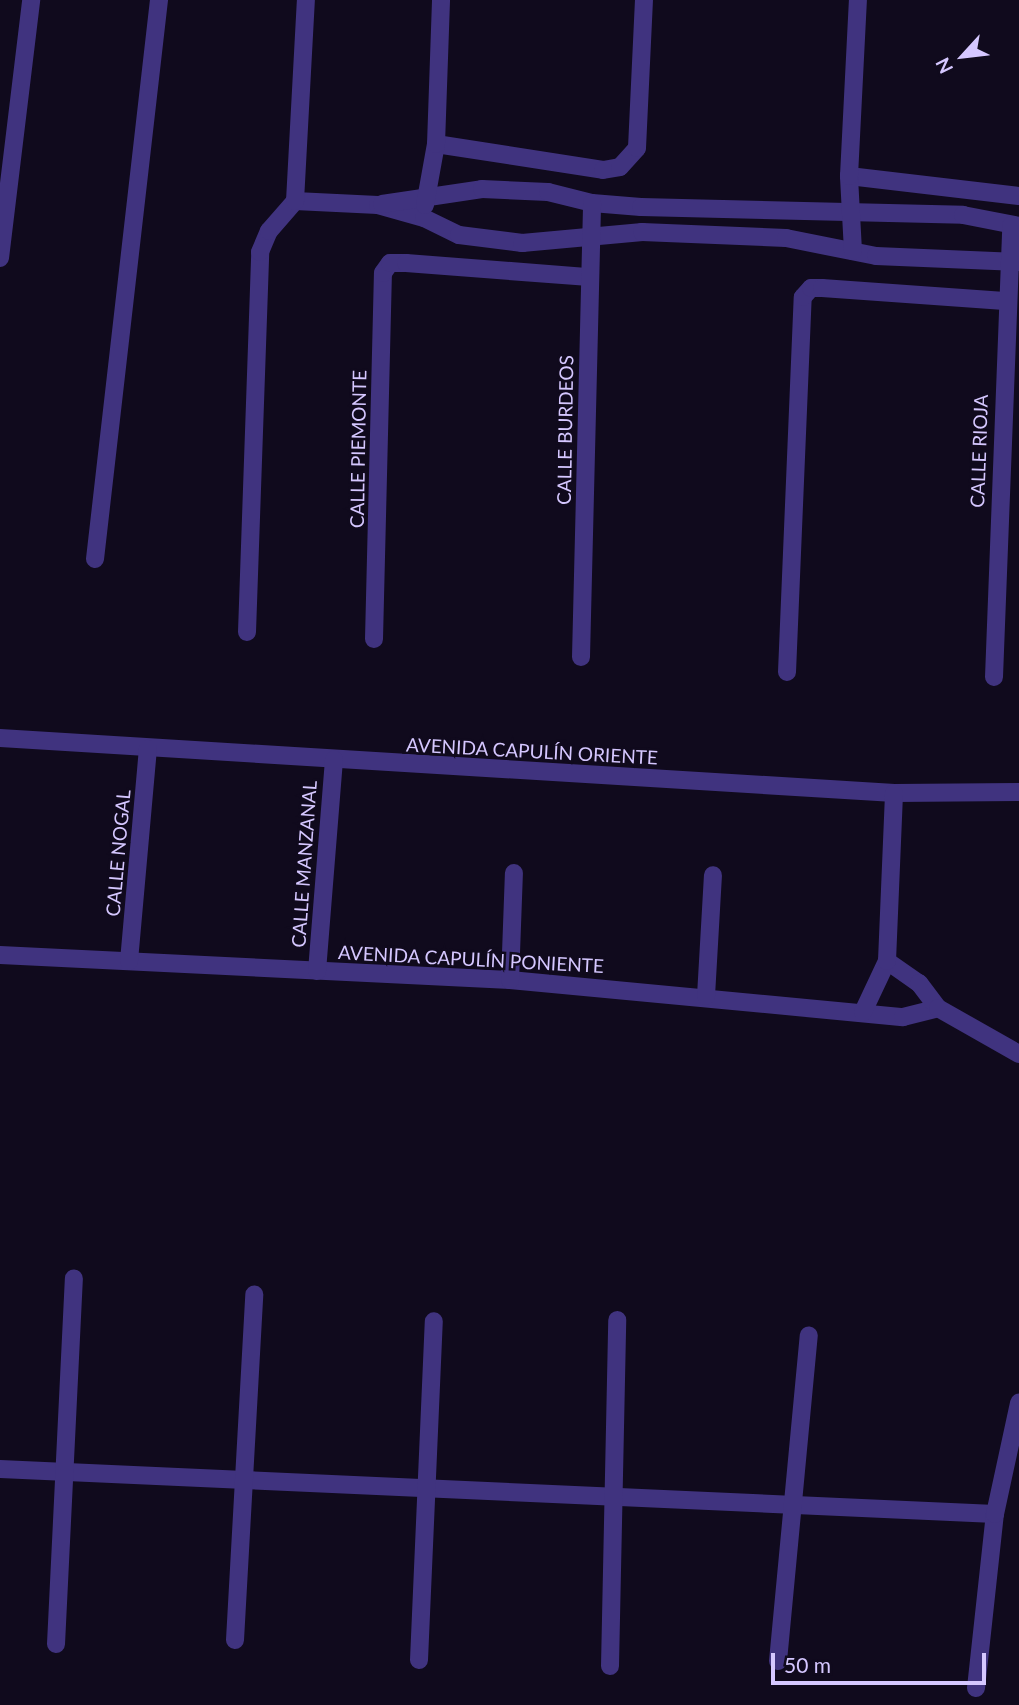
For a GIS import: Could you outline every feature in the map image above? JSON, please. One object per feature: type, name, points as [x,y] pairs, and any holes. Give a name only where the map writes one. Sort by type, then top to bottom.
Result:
[{"type":"street","points":[[0,258],[31,0]]},
{"type":"street","points":[[94,559],[159,0]]},
{"type":"street","points":[[247,632],[260,252],[269,231],[295,201],[306,0]]},
{"type":"street","points":[[424,218],[436,144],[441,0]]},
{"type":"street","points":[[436,144],[603,170],[621,167],[637,148],[644,0]]},
{"type":"street","points":[[853,251],[849,176],[858,0]]},
{"type":"street","points":[[849,176],[1019,196]]},
{"type":"street","points":[[378,205],[426,196],[495,190],[548,192],[592,203],[852,215],[962,215],[1015,226]]},
{"type":"street","points":[[295,201],[378,205],[424,218],[459,235],[522,243],[591,234],[786,238],[853,251],[1013,262]]},
{"type":"street","name":"CALLE BURDEOS","points":[[581,657],[592,203]]},
{"type":"street","name":"CALLE RIOJA","points":[[993,677],[1005,301],[1013,262],[1015,226]]},
{"type":"street","name":"CALLE PIEMONTE","points":[[374,639],[383,273],[390,263],[589,276]]},
{"type":"street","points":[[787,672],[803,297],[811,288],[1005,301]]},
{"type":"street","name":"AVENIDA CAPULÍN ORIENTE","points":[[0,738],[148,750],[894,793],[1019,792]]},
{"type":"street","name":"CALLE NOGAL","points":[[129,961],[148,750]]},
{"type":"street","name":"CALLE MANZANAL","points":[[317,971],[334,760]]},
{"type":"street","points":[[863,1012],[887,961],[894,793]]},
{"type":"street","points":[[510,980],[514,873]]},
{"type":"street","points":[[706,996],[713,875]]},
{"type":"street","name":"AVENIDA CAPULÍN PONIENTE","points":[[0,955],[510,980],[706,996],[903,1017],[938,1008]]},
{"type":"street","points":[[887,961],[919,983],[938,1008],[1019,1055]]},
{"type":"street","points":[[56,1644],[74,1278]]},
{"type":"street","points":[[235,1640],[254,1295]]},
{"type":"street","points":[[419,1660],[434,1321]]},
{"type":"street","points":[[610,1666],[617,1321]]},
{"type":"street","points":[[778,1661],[809,1335]]},
{"type":"street","points":[[976,1688],[995,1514],[1019,1403]]},
{"type":"street","points":[[0,1469],[995,1514]]}]
